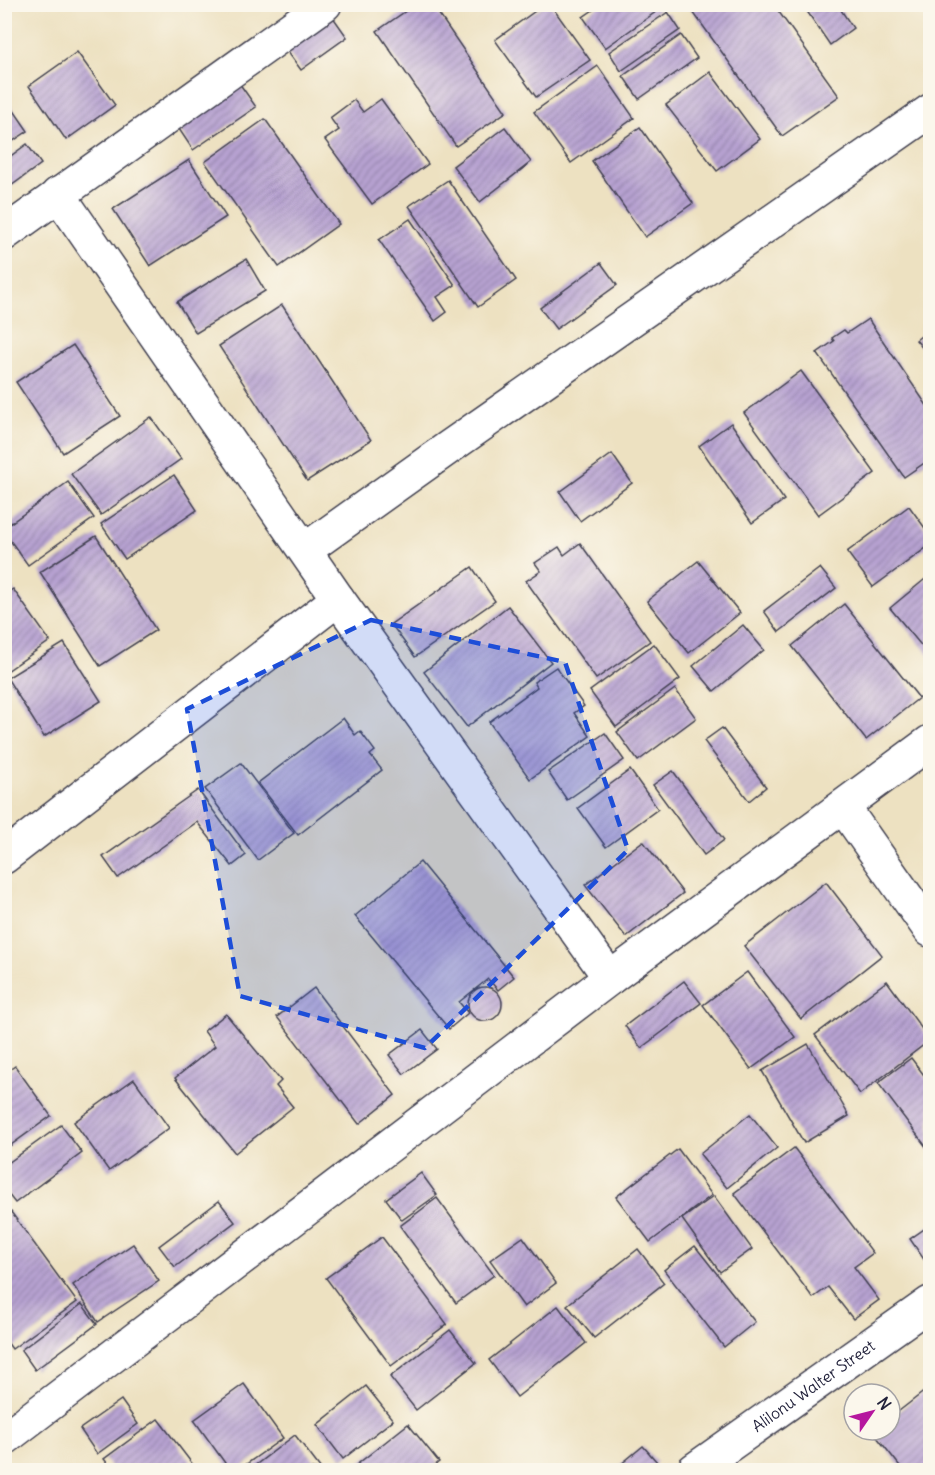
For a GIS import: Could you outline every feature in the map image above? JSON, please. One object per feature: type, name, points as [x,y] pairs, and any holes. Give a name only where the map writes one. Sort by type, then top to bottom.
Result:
[{"type":"street","points":[[4,234],[325,4]]},
{"type":"street","points":[[306,550],[930,111]]},
{"type":"street","points":[[58,194],[338,599],[610,978]]},
{"type":"street","points":[[4,857],[338,599]]},
{"type":"street","points":[[4,1439],[610,978],[844,808],[930,742]]},
{"type":"street","points":[[844,808],[930,930]]},
{"type":"street","name":"Alilonu Walter Street","points":[[694,1470],[930,1303]]},
{"type":"highlighted area","points":[[371,620],[565,662],[628,850],[425,1048],[240,996],[187,709]]},
{"type":"building","points":[[416,4],[432,4],[506,112],[456,146],[377,31]]},
{"type":"building","points":[[545,4],[550,4],[590,60],[536,97],[495,40]]},
{"type":"building","points":[[602,4],[667,4],[605,48],[583,17]]},
{"type":"building","points":[[802,4],[837,4],[853,28],[830,45]]},
{"type":"building","points":[[688,5],[774,5],[839,96],[782,136]]},
{"type":"building","points":[[328,10],[347,37],[301,70],[282,44]]},
{"type":"building","points":[[668,12],[680,30],[621,71],[609,52]]},
{"type":"building","points":[[681,35],[697,58],[639,99],[623,76]]},
{"type":"building","points":[[77,52],[115,105],[66,140],[29,86]]},
{"type":"building","points":[[598,66],[634,118],[571,163],[534,112]]},
{"type":"building","points":[[710,72],[760,139],[717,171],[666,105]]},
{"type":"building","points":[[237,80],[256,107],[193,150],[175,123]]},
{"type":"building","points":[[4,96],[28,131],[4,147]]},
{"type":"building","points":[[381,99],[428,164],[372,204],[325,140],[339,130],[330,118],[354,100],[363,112]]},
{"type":"building","points":[[265,119],[339,224],[279,267],[205,162]]},
{"type":"building","points":[[505,127],[531,162],[480,202],[453,166]]},
{"type":"building","points":[[640,127],[693,203],[645,237],[592,161]]},
{"type":"building","points":[[27,144],[41,164],[4,191],[4,161]]},
{"type":"building","points":[[189,160],[226,217],[150,266],[113,209]]},
{"type":"building","points":[[448,180],[516,280],[478,307],[409,206]]},
{"type":"building","points":[[410,219],[455,285],[437,297],[447,312],[435,321],[379,240]]},
{"type":"building","points":[[246,259],[265,291],[196,333],[177,302]]},
{"type":"building","points":[[601,263],[617,285],[556,329],[540,308]]},
{"type":"building","points":[[282,305],[371,440],[307,481],[219,346]]},
{"type":"building","points":[[868,319],[930,410],[930,459],[904,477],[817,353],[834,341],[832,338],[844,330],[847,333]]},
{"type":"building","points":[[930,329],[930,357],[916,340]]},
{"type":"building","points":[[73,345],[120,416],[63,453],[16,382]]},
{"type":"building","points":[[801,371],[875,473],[818,515],[744,413]]},
{"type":"building","points":[[151,417],[181,459],[101,515],[71,474]]},
{"type":"building","points":[[731,423],[784,500],[752,523],[699,446]]},
{"type":"building","points":[[612,454],[632,483],[580,521],[560,492]]},
{"type":"building","points":[[174,475],[197,510],[125,559],[101,524]]},
{"type":"building","points":[[68,482],[94,518],[28,565],[4,532],[4,528]]},
{"type":"building","points":[[909,506],[930,535],[930,545],[873,587],[847,552]]},
{"type":"building","points":[[96,536],[156,630],[100,666],[40,572]]},
{"type":"building","points":[[580,543],[650,641],[596,679],[526,581],[541,571],[535,563],[559,547],[564,555]]},
{"type":"building","points":[[698,561],[740,613],[689,653],[647,601]]},
{"type":"building","points":[[472,567],[495,601],[415,657],[391,624]]},
{"type":"building","points":[[820,568],[836,588],[779,632],[764,611]]},
{"type":"building","points":[[930,575],[930,656],[890,608]]},
{"type":"building","points":[[13,589],[50,641],[4,673],[4,595]]},
{"type":"building","points":[[844,604],[919,698],[866,740],[792,646]]},
{"type":"building","points":[[508,606],[551,662],[467,727],[424,672]]},
{"type":"building","points":[[743,625],[764,650],[714,691],[693,666]]},
{"type":"building","points":[[64,643],[101,701],[44,737],[7,678]]},
{"type":"building","points":[[654,644],[680,679],[616,727],[590,691]]},
{"type":"building","points":[[556,667],[584,706],[574,713],[590,736],[530,779],[489,722],[537,687],[534,682]]},
{"type":"building","points":[[675,689],[696,718],[638,761],[617,732]]},
{"type":"building","points":[[343,718],[355,735],[360,731],[375,751],[370,755],[382,770],[298,835],[258,783]]},
{"type":"building","points":[[722,728],[766,787],[749,801],[704,741]]},
{"type":"building","points":[[605,733],[624,760],[567,800],[548,772]]},
{"type":"building","points":[[241,763],[294,833],[258,860],[205,789]]},
{"type":"building","points":[[630,770],[658,809],[606,847],[578,808]]},
{"type":"building","points":[[673,771],[724,840],[704,855],[653,785]]},
{"type":"building","points":[[198,790],[246,855],[232,866],[197,822],[118,878],[103,857]]},
{"type":"building","points":[[643,841],[683,893],[626,937],[585,885]]},
{"type":"building","points":[[420,862],[514,977],[498,990],[488,979],[459,1002],[468,1013],[449,1029],[355,916]]},
{"type":"building","points":[[826,882],[882,955],[801,1019],[744,946]]},
{"type":"building","points":[[747,972],[795,1037],[751,1069],[703,1005]]},
{"type":"building","points":[[684,981],[701,1003],[641,1048],[625,1026]]},
{"type":"building","points":[[887,981],[930,1040],[860,1094],[815,1035]]},
{"type":"building","points":[[485,987],[497,992],[502,1004],[497,1016],[485,1021],[473,1016],[468,1004],[473,992]]},
{"type":"building","points":[[314,988],[395,1095],[359,1124],[277,1017]]},
{"type":"building","points":[[226,1014],[281,1081],[276,1086],[293,1107],[235,1153],[175,1078],[215,1046],[204,1031]]},
{"type":"building","points":[[422,1030],[437,1049],[404,1074],[389,1055]]},
{"type":"building","points":[[808,1044],[849,1116],[804,1143],[762,1071]]},
{"type":"building","points":[[911,1058],[930,1083],[930,1152],[878,1083]]},
{"type":"building","points":[[15,1066],[51,1116],[4,1150],[4,1074]]},
{"type":"building","points":[[134,1079],[169,1128],[109,1171],[74,1122]]},
{"type":"building","points":[[750,1114],[777,1148],[727,1188],[700,1154]]},
{"type":"building","points":[[61,1125],[82,1153],[15,1203],[4,1189],[4,1166]]},
{"type":"building","points":[[794,1148],[873,1253],[854,1267],[879,1300],[853,1319],[828,1287],[813,1298],[734,1193]]},
{"type":"building","points":[[678,1149],[712,1195],[650,1242],[616,1197]]},
{"type":"building","points":[[421,1173],[437,1195],[402,1220],[386,1199]]},
{"type":"building","points":[[714,1196],[752,1249],[720,1272],[682,1219]]},
{"type":"building","points":[[437,1198],[494,1275],[456,1303],[400,1226]]},
{"type":"building","points":[[219,1201],[235,1222],[175,1267],[159,1246]]},
{"type":"building","points":[[11,1212],[77,1302],[12,1349],[4,1338],[4,1217]]},
{"type":"building","points":[[930,1225],[930,1257],[925,1261],[910,1239]]},
{"type":"building","points":[[382,1237],[447,1324],[391,1366],[326,1278]]},
{"type":"building","points":[[523,1237],[556,1283],[524,1307],[490,1260]]},
{"type":"building","points":[[133,1244],[159,1281],[98,1322],[73,1285]]},
{"type":"building","points":[[695,1246],[755,1322],[724,1347],[664,1270]]},
{"type":"building","points":[[638,1249],[664,1283],[594,1338],[567,1305]]},
{"type":"building","points":[[82,1304],[97,1324],[35,1370],[21,1350]]},
{"type":"building","points":[[558,1306],[586,1343],[517,1397],[489,1360]]},
{"type":"building","points":[[450,1330],[476,1363],[416,1410],[390,1377]]},
{"type":"building","points":[[244,1384],[283,1438],[238,1470],[230,1470],[194,1420]]},
{"type":"building","points":[[366,1386],[393,1420],[343,1459],[317,1425]]},
{"type":"building","points":[[930,1387],[930,1470],[903,1470],[881,1442],[902,1442],[902,1409]]},
{"type":"building","points":[[121,1400],[138,1424],[97,1454],[80,1429]]},
{"type":"building","points":[[158,1419],[197,1470],[113,1470],[104,1459]]},
{"type":"building","points":[[408,1424],[439,1462],[429,1470],[350,1470]]},
{"type":"building","points":[[295,1435],[321,1469],[249,1470]]},
{"type":"building","points":[[643,1446],[657,1462],[648,1470],[614,1470]]}]
